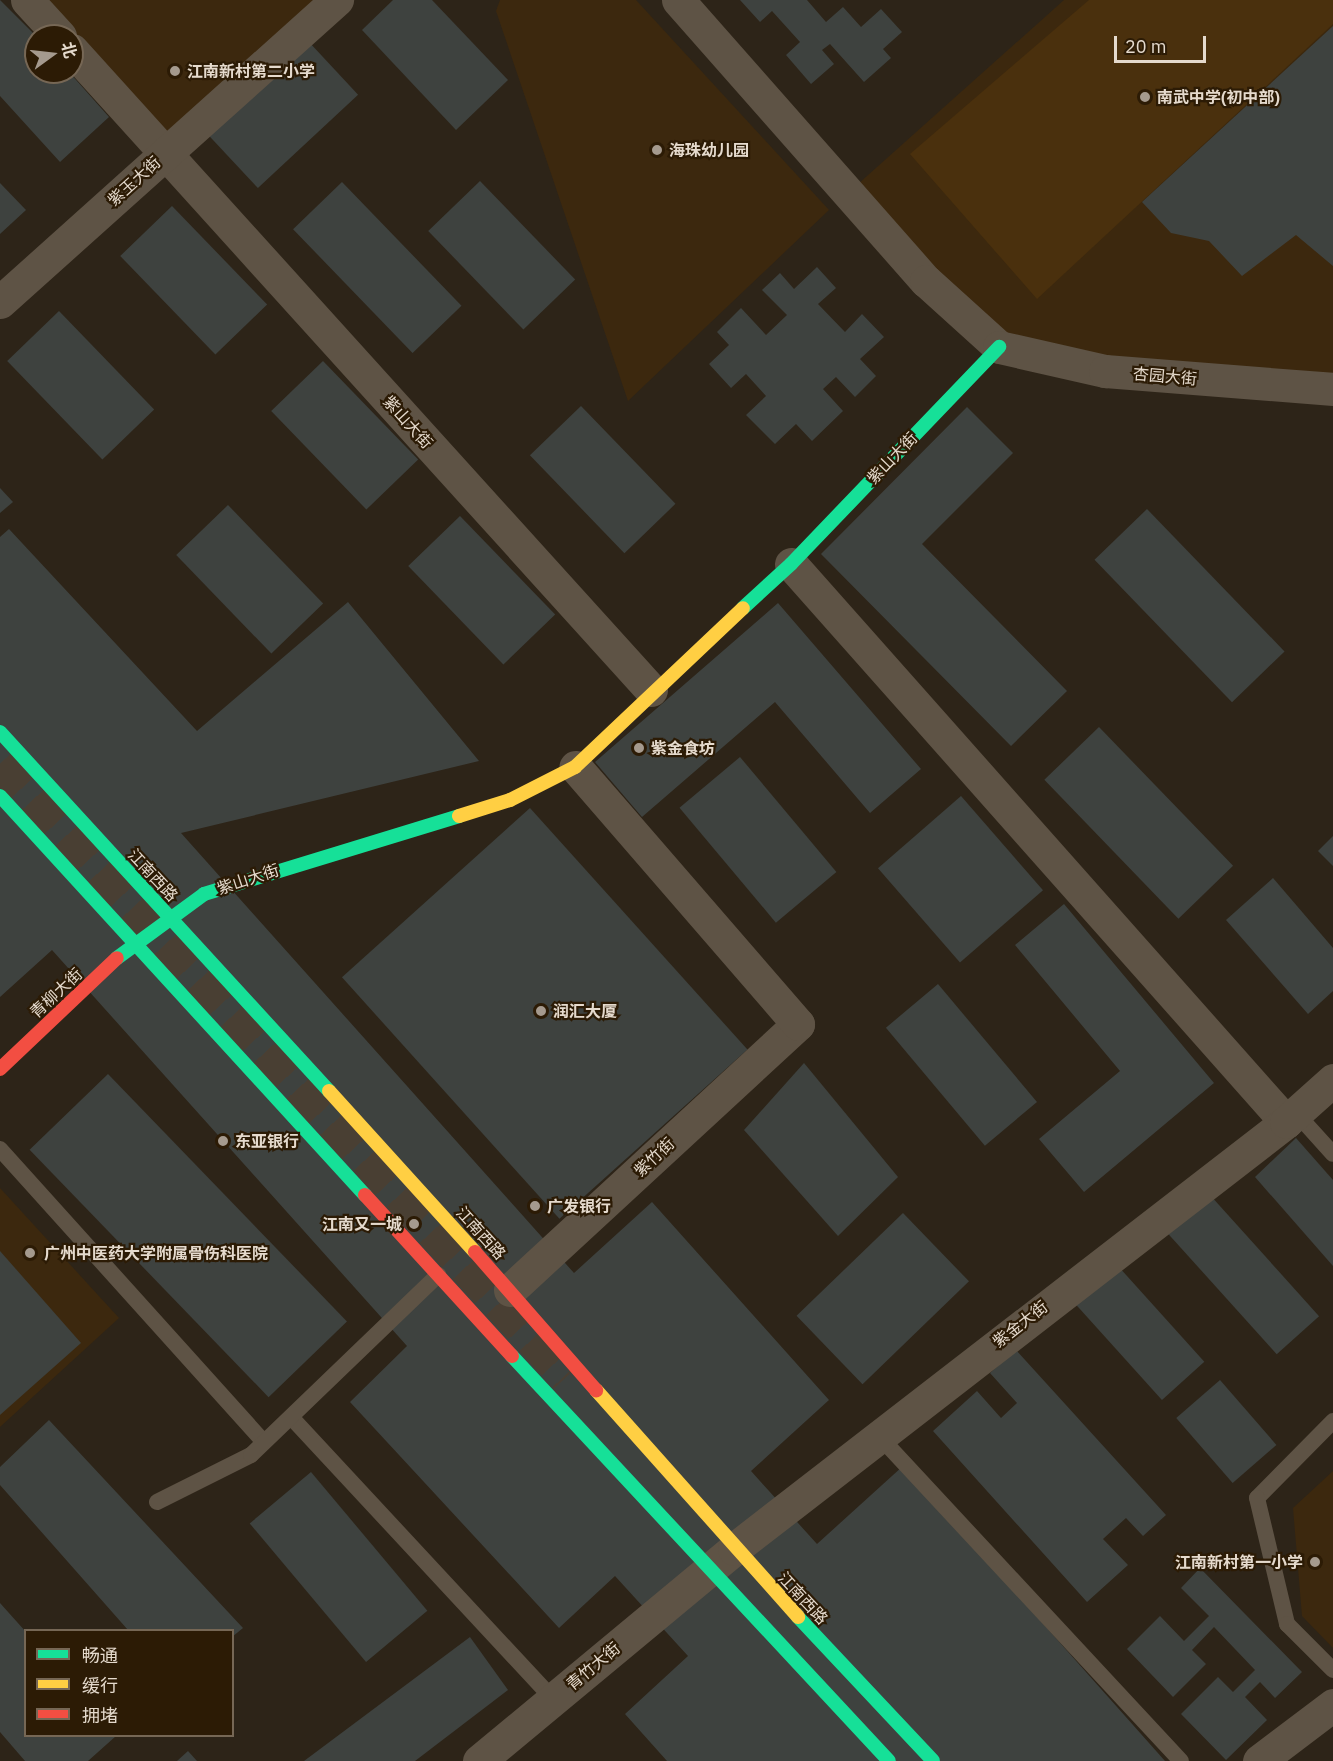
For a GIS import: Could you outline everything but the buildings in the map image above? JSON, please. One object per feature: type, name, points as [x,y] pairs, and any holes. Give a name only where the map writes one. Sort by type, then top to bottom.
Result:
[{"type":"main road","name":"紫山大街","points":[[135,942],[168,915],[239,880],[510,800],[575,767],[651,690],[791,564],[999,347]]},
{"type":"main road","name":"江南西路","points":[[0,732],[510,1290],[734,1549],[933,1761]]},
{"type":"main road","points":[[0,796],[708,1570],[889,1761]]},
{"type":"main road","name":"青柳大街","points":[[0,1069],[135,942]]},
{"type":"street","points":[[27,0],[49,24]]},
{"type":"street","points":[[165,153],[337,0]]},
{"type":"street","points":[[678,0],[926,282],[999,347]]},
{"type":"street","name":"紫玉大街","points":[[0,302],[165,153],[84,63]]},
{"type":"street","name":"紫山大街","points":[[165,153],[651,690]]},
{"type":"street","name":"杏园大街","points":[[999,347],[1105,371],[1333,389]]},
{"type":"street","points":[[791,564],[1291,1118]]},
{"type":"street","name":"紫竹街","points":[[510,1290],[798,1024],[575,767]]},
{"type":"street","name":"紫金大街","points":[[708,1570],[878,1435],[1291,1118],[1333,1080]]},
{"type":"street","name":"青竹大街","points":[[479,1761],[708,1570]]},
{"type":"street","points":[[1259,1761],[1333,1705]]},
{"type":"lane","points":[[1291,1118],[1333,1154]]},
{"type":"lane","points":[[0,1149],[264,1442]]},
{"type":"lane","points":[[157,1502],[251,1455],[438,1275]]},
{"type":"lane","points":[[291,1417],[553,1699]]},
{"type":"lane","points":[[1333,1421],[1257,1498],[1287,1624],[1333,1670]]},
{"type":"lane","points":[[878,1435],[1181,1761]]},
{"type":"shaded area","name":"江南新村第二小学","points":[[42,0],[320,0],[168,142],[84,47],[84,24],[63,24]]},
{"type":"shaded area","name":"海珠幼儿园","points":[[500,0],[636,0],[829,210],[628,401],[496,11]]},
{"type":"shaded area","name":"南武中学(初中部)","points":[[1064,0],[1333,0],[1333,383],[1049,353],[998,338],[848,193]]},
{"type":"shaded area","points":[[1089,0],[1333,0],[1333,24],[1037,299],[910,154]]},
{"type":"shaded area","name":"广州中医药大学附属骨伤科医院","points":[[0,1188],[119,1318],[0,1427]]},
{"type":"shaded area","name":"江南新村第一小学","points":[[1333,1471],[1333,1648],[1302,1616],[1293,1508]]},
{"type":"tunnel","points":[[0,763],[566,1377]]},
{"type":"traffic: fast","points":[[743,608],[791,564],[999,347]]},
{"type":"traffic: fast","points":[[0,732],[329,1091]]},
{"type":"traffic: fast","points":[[0,796],[365,1195]]},
{"type":"traffic: fast","points":[[117,958],[204,894],[459,816]]},
{"type":"traffic: fast","points":[[512,1356],[889,1761]]},
{"type":"traffic: fast","points":[[798,1617],[933,1761]]},
{"type":"traffic: slow","points":[[459,816],[510,800],[575,767],[743,608]]},
{"type":"traffic: slow","points":[[329,1091],[475,1252]]},
{"type":"traffic: slow","points":[[596,1390],[798,1617]]},
{"type":"traffic: jam","points":[[0,1069],[117,958]]},
{"type":"traffic: jam","points":[[365,1195],[512,1356]]},
{"type":"traffic: jam","points":[[475,1252],[596,1390]]},
{"type":"place","name":"江南新村第二小学","points":[[175,71]]},
{"type":"place","name":"南武中学(初中部)","points":[[1145,97]]},
{"type":"place","name":"海珠幼儿园","points":[[657,150]]},
{"type":"place","name":"紫金食坊","points":[[639,748]]},
{"type":"place","name":"润汇大厦","points":[[541,1011]]},
{"type":"place","name":"东亚银行","points":[[223,1141]]},
{"type":"place","name":"广发银行","points":[[535,1206]]},
{"type":"place","name":"江南又一城","points":[[414,1224]]},
{"type":"place","name":"广州中医药大学附属骨伤科医院","points":[[30,1253]]},
{"type":"place","name":"江南新村第一小学","points":[[1315,1562]]}]
